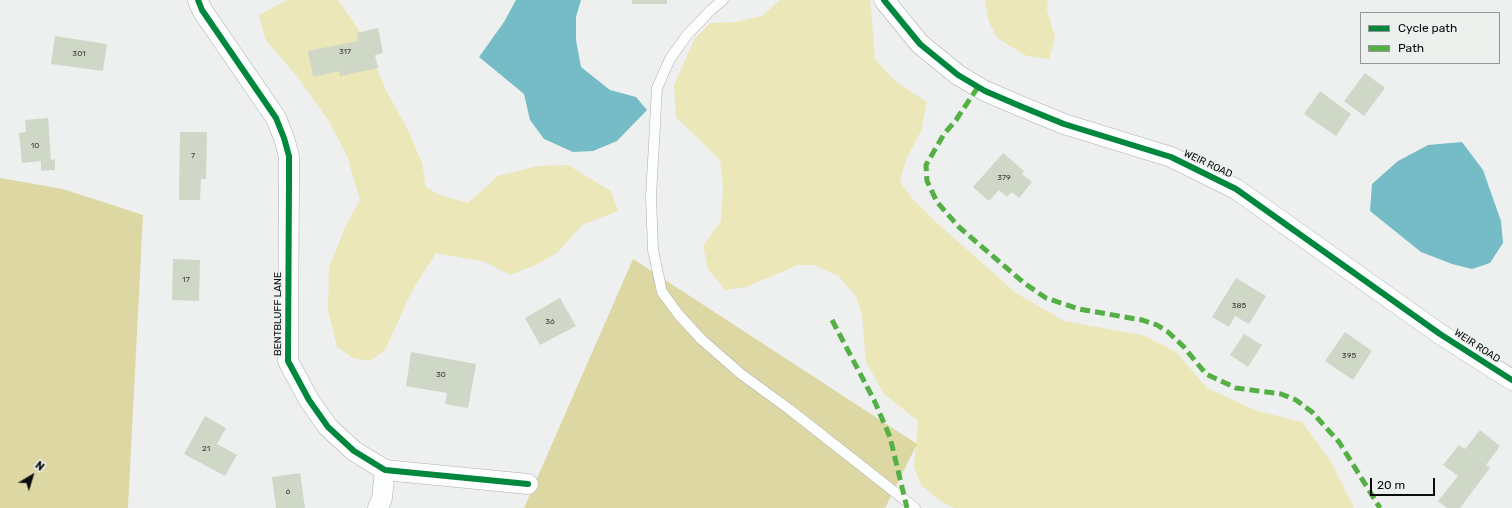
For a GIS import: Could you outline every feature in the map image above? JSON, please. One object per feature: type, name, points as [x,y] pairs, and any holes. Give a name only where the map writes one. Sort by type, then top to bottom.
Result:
[{"type":"street","name":"BENTBLUFF LANE","points":[[198,0],[202,10],[276,118],[289,156],[288,361],[309,400],[328,427],[354,451],[385,470],[528,484]]},
{"type":"street","name":"WEIR ROAD","points":[[884,0],[920,44],[958,75],[985,91],[1020,106],[1064,124],[1170,157],[1236,189],[1440,334],[1512,380]]},
{"type":"street","points":[[378,508],[382,498],[385,470]]},
{"type":"lane","points":[[723,0],[687,35],[670,59],[657,88],[651,197],[652,250],[662,292],[678,315],[701,340],[741,374],[789,409],[915,508]]},
{"type":"shaded area","points":[[287,0],[338,0],[363,36],[386,90],[409,132],[422,163],[426,187],[440,195],[468,203],[498,176],[538,166],[568,165],[611,191],[618,211],[582,225],[557,253],[533,266],[510,275],[482,261],[436,253],[412,291],[385,350],[370,361],[353,358],[337,347],[328,310],[329,267],[346,225],[360,200],[347,156],[328,120],[300,80],[265,39],[259,15]]},
{"type":"shaded area","points":[[780,0],[870,0],[875,59],[896,82],[927,102],[921,131],[906,160],[900,182],[913,199],[937,223],[1016,293],[1064,321],[1142,335],[1176,352],[1207,388],[1257,411],[1302,422],[1331,462],[1354,508],[954,508],[940,501],[921,485],[914,467],[918,421],[884,394],[866,362],[862,315],[856,296],[838,276],[815,265],[798,265],[746,287],[725,290],[708,269],[703,246],[721,221],[723,187],[720,160],[676,117],[674,85],[695,38],[710,23],[735,22],[762,16]]},
{"type":"shaded area","points":[[985,0],[1048,0],[1047,10],[1055,37],[1049,59],[1027,56],[997,38],[989,22]]},
{"type":"shaded area","points":[[0,178],[63,189],[143,215],[128,508],[0,508]]},
{"type":"shaded area","points":[[633,259],[917,444],[885,508],[524,508]]},
{"type":"water","points":[[516,0],[581,0],[576,17],[576,40],[581,67],[610,90],[636,97],[647,110],[617,141],[593,151],[573,152],[544,139],[530,120],[524,94],[479,57],[504,22]]},
{"type":"water","points":[[1462,142],[1483,170],[1501,221],[1503,243],[1490,263],[1472,269],[1452,264],[1421,252],[1370,211],[1372,184],[1398,161],[1428,145]]},
{"type":"building","points":[[632,0],[667,0],[667,4],[632,4]]},
{"type":"building","points":[[378,28],[383,53],[375,55],[378,68],[340,76],[339,71],[313,77],[308,51],[358,41],[357,33]]},
{"type":"building","points":[[55,36],[107,44],[103,71],[51,64]]},
{"type":"building","points":[[1365,73],[1385,88],[1364,116],[1344,101]]},
{"type":"building","points":[[1320,91],[1351,114],[1336,136],[1304,114]]},
{"type":"building","points":[[48,118],[51,160],[55,159],[55,170],[41,171],[41,161],[22,163],[19,133],[26,132],[25,120]]},
{"type":"building","points":[[180,132],[207,132],[206,179],[201,179],[200,200],[179,200]]},
{"type":"building","points":[[1003,153],[1024,171],[1022,174],[1032,182],[1019,198],[1012,192],[1007,197],[999,190],[989,201],[973,187]]},
{"type":"building","points":[[173,259],[200,260],[199,301],[172,300]]},
{"type":"building","points":[[1236,278],[1266,296],[1249,324],[1235,316],[1229,327],[1212,317]]},
{"type":"building","points":[[560,298],[576,326],[540,345],[525,318]]},
{"type":"building","points":[[1345,332],[1372,351],[1353,380],[1325,361]]},
{"type":"building","points":[[1244,334],[1262,345],[1248,367],[1230,355]]},
{"type":"building","points":[[411,352],[476,364],[468,408],[445,404],[447,393],[406,386]]},
{"type":"building","points":[[205,416],[226,428],[217,444],[237,455],[225,476],[184,454]]},
{"type":"building","points":[[1480,430],[1500,446],[1486,465],[1490,468],[1460,508],[1447,508],[1438,501],[1458,476],[1443,465],[1459,445],[1465,449]]},
{"type":"building","points":[[300,473],[305,508],[276,508],[272,477]]},
{"type":"marked path","points":[[978,87],[956,120],[944,134],[926,165],[927,181],[937,202],[959,227],[1024,283],[1046,298],[1079,309],[1142,320],[1157,325],[1168,332],[1183,346],[1206,374],[1236,388],[1281,394],[1296,400],[1312,412],[1339,442],[1380,508]]},
{"type":"marked path","points":[[832,320],[874,400],[890,437],[907,508]]},
{"type":"cycle path","points":[[198,0],[202,10],[276,118],[289,156],[288,361],[309,400],[328,427],[354,451],[385,470],[528,484]]},
{"type":"cycle path","points":[[884,0],[920,44],[958,75],[985,91],[1020,106],[1064,124],[1171,157],[1236,189],[1440,334],[1512,380]]}]
